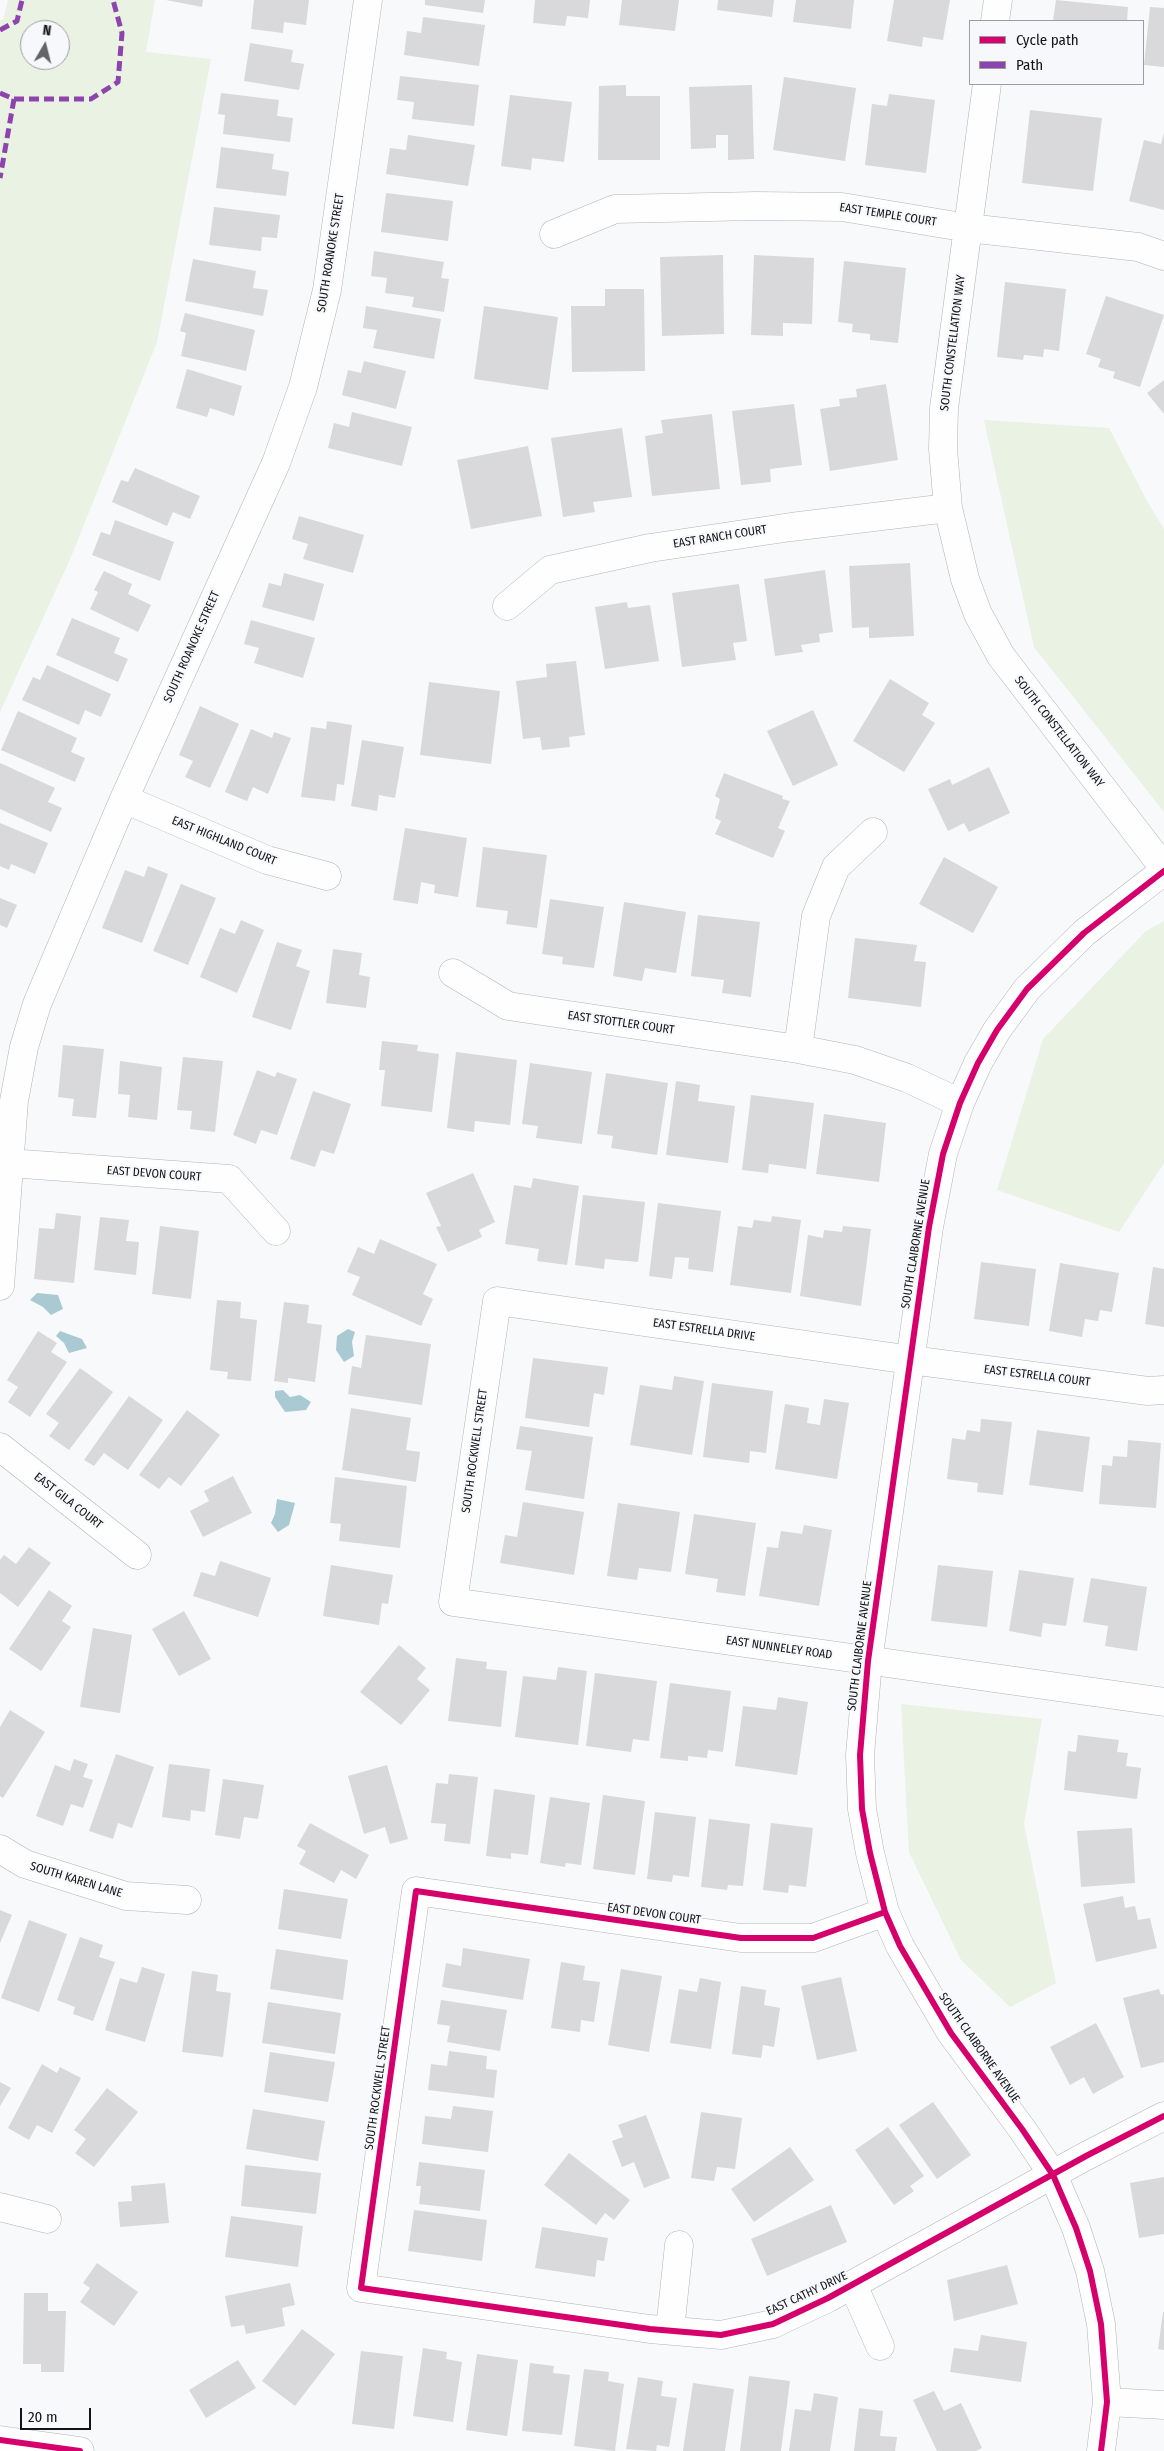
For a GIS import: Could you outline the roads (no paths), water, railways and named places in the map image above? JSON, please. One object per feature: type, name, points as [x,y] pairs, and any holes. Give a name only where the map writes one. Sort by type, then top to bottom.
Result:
[{"type":"street","name":"SOUTH ROANOKE STREET","points":[[0,1286],[14,1101],[24,1047],[37,1004],[124,799],[276,463],[302,387],[327,290],[368,0]]},
{"type":"street","points":[[995,20],[998,0]]},
{"type":"street","name":"SOUTH CONSTELLATION WAY","points":[[987,85],[944,408],[944,449],[948,508],[965,579],[978,614],[1001,656],[1164,870]]},
{"type":"street","name":"EAST TEMPLE COURT","points":[[554,234],[615,209],[747,206],[842,207],[968,228],[1138,247],[1164,256]]},
{"type":"street","name":"EAST RANCH COURT","points":[[507,606],[550,570],[650,548],[790,527],[948,508]]},
{"type":"street","name":"EAST HIGHLAND COURT","points":[[124,799],[267,860],[327,876]]},
{"type":"street","points":[[798,1049],[816,916],[836,867],[873,832]]},
{"type":"street","name":"SOUTH CLAIBORNE AVENUE","points":[[1101,2451],[1107,2402],[1101,2324],[1090,2271],[1076,2228],[1053,2175],[946,2024],[904,1954],[885,1912],[870,1853],[862,1809],[860,1756],[868,1661],[936,1185],[943,1154],[960,1104],[978,1063],[997,1030],[1027,989],[1084,933],[1164,870]]},
{"type":"street","name":"EAST STOTTLER COURT","points":[[453,973],[508,1006],[798,1049],[855,1060],[907,1078],[960,1104]]},
{"type":"street","name":"EAST DEVON COURT","points":[[9,1162],[229,1180],[276,1231]]},
{"type":"street","name":"EAST ESTRELLA DRIVE","points":[[497,1301],[911,1360]]},
{"type":"street","name":"SOUTH ROCKWELL STREET","points":[[453,1602],[497,1301]]},
{"type":"street","name":"EAST ESTRELLA COURT","points":[[911,1360],[1148,1391],[1164,1390]]},
{"type":"street","name":"EAST GILA COURT","points":[[0,1448],[137,1555]]},
{"type":"street","name":"EAST NUNNELEY ROAD","points":[[453,1602],[1164,1702]]},
{"type":"street","name":"SOUTH KAREN LANE","points":[[0,1849],[25,1864],[126,1896],[187,1900]]},
{"type":"street","name":"EAST DEVON COURT","points":[[416,1891],[741,1938],[812,1938],[885,1912]]},
{"type":"street","name":"SOUTH ROCKWELL STREET","points":[[362,2288],[416,1891]]},
{"type":"street","name":"EAST CATHY DRIVE","points":[[362,2288],[670,2330],[721,2335],[772,2324],[852,2285],[1164,2116]]},
{"type":"street","points":[[0,2207],[47,2219]]},
{"type":"street","points":[[670,2330],[679,2245]]},
{"type":"street","name":"EAST CATHY DRIVE","points":[[852,2285],[880,2346]]},
{"type":"street","points":[[1107,2402],[1164,2404]]},
{"type":"street","points":[[0,2440],[40,2448],[80,2451]]},
{"type":"water","points":[[37,1293],[58,1295],[63,1309],[51,1315],[43,1307],[30,1300]]},
{"type":"water","points":[[348,1329],[355,1332],[352,1342],[354,1356],[344,1362],[336,1350],[337,1336]]},
{"type":"water","points":[[60,1331],[82,1339],[87,1348],[69,1353],[64,1343],[56,1336]]},
{"type":"water","points":[[283,1390],[290,1397],[300,1395],[311,1402],[306,1410],[285,1412],[275,1397],[275,1391]]},
{"type":"water","points":[[277,1499],[295,1503],[289,1525],[278,1532],[271,1523],[275,1514]]}]
